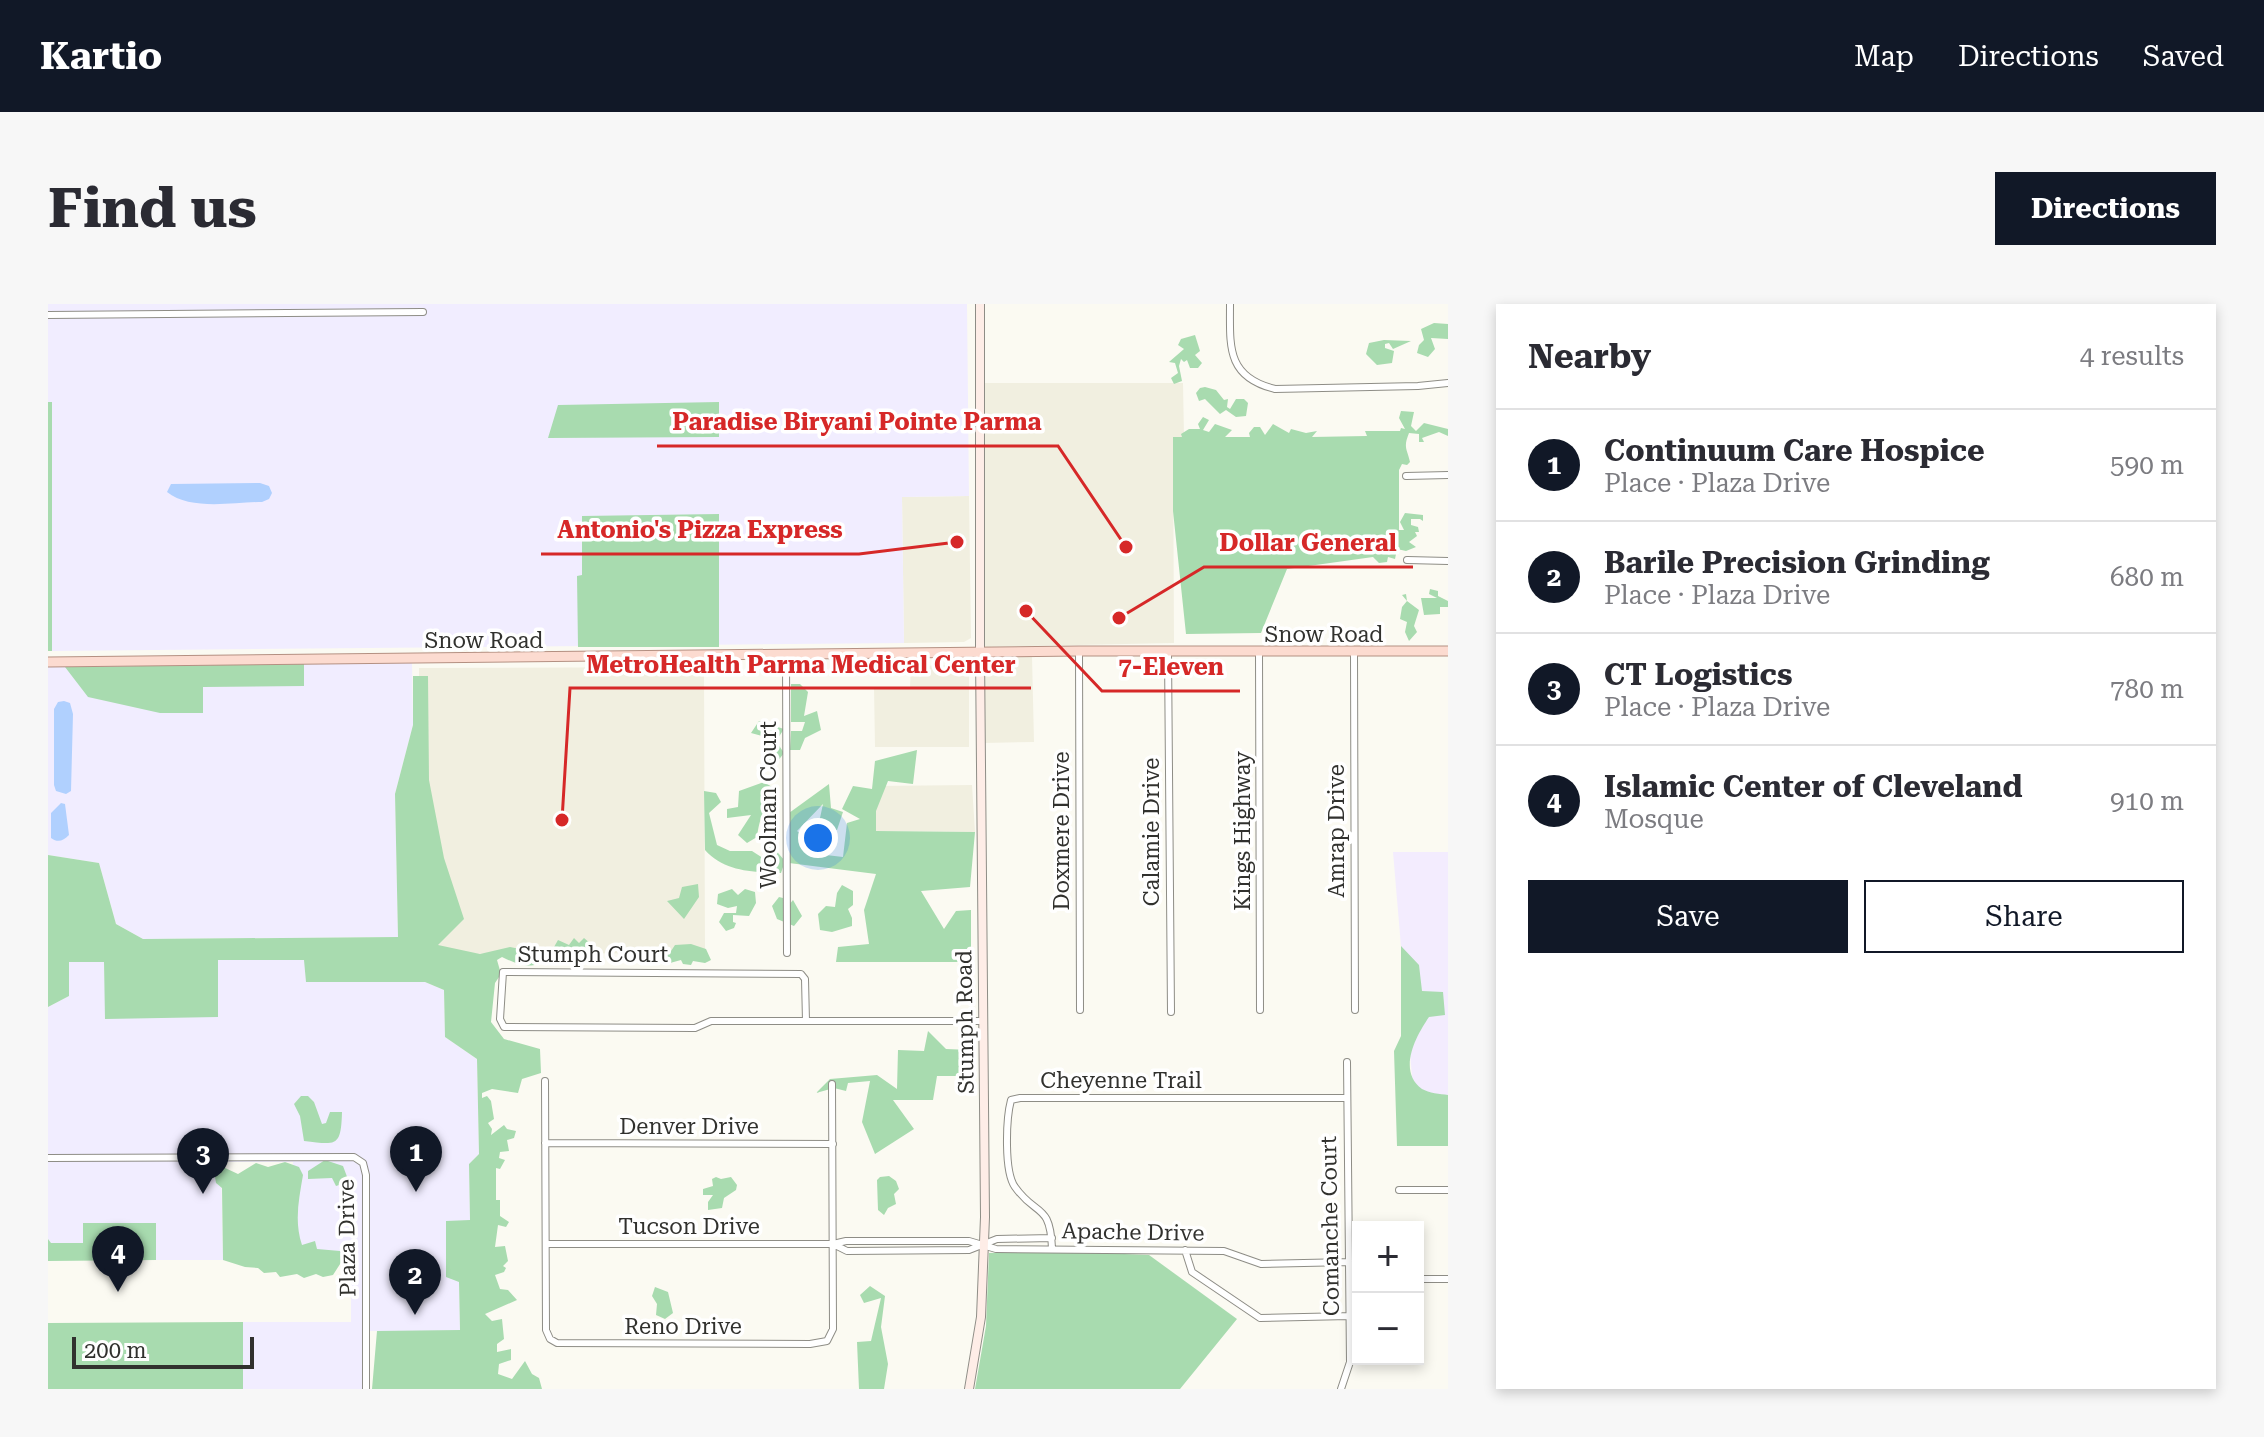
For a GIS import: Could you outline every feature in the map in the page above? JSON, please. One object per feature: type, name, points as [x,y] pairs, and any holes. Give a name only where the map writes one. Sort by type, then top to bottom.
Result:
[{"type":"main road","name":"Stumph Road","points":[[969,1389],[981,1317],[983,1245],[980,304]]},
{"type":"main road","name":"Snow Road","points":[[48,662],[1079,651],[1448,651]]},
{"type":"street","points":[[106,304],[106,314]]},
{"type":"street","points":[[1230,304],[1231,352],[1242,373],[1258,385],[1275,389],[1448,383]]},
{"type":"street","points":[[48,315],[423,312]]},
{"type":"street","points":[[1406,476],[1448,475]]},
{"type":"street","points":[[1407,560],[1448,561]]},
{"type":"street","name":"Doxmere Drive","points":[[1079,651],[1080,1010]]},
{"type":"street","name":"Calamie Drive","points":[[1168,652],[1171,1012]]},
{"type":"street","name":"Kings Highway","points":[[1259,652],[1260,1010]]},
{"type":"street","name":"Amrap Drive","points":[[1354,653],[1355,1010]]},
{"type":"street","name":"Woolman Court","points":[[786,656],[787,953]]},
{"type":"street","name":"Stumph Court","points":[[806,1021],[805,979],[801,974],[503,972],[500,1019],[504,1027],[695,1028],[711,1021],[806,1021],[983,1021]]},
{"type":"street","name":"Comanche Court","points":[[1341,1389],[1350,1362],[1347,1062]]},
{"type":"street","points":[[545,1081],[546,1244]]},
{"type":"street","points":[[832,1084],[833,1244]]},
{"type":"street","name":"Cheyenne Trail","points":[[1052,1248],[1051,1225],[1046,1216],[1021,1195],[1009,1177],[1008,1112],[1011,1100],[1347,1098]]},
{"type":"street","name":"Denver Drive","points":[[545,1143],[833,1144]]},
{"type":"street","name":"Plaza Drive","points":[[48,1158],[354,1157],[363,1163],[366,1175],[366,1389]]},
{"type":"street","points":[[1399,1190],[1448,1190]]},
{"type":"street","name":"Apache Drive","points":[[983,1245],[997,1239],[1052,1238]]},
{"type":"street","name":"Tucson Drive","points":[[546,1244],[969,1241],[983,1245]]},
{"type":"street","name":"Reno Drive","points":[[546,1244],[546,1330],[550,1339],[557,1343],[810,1344],[827,1341],[833,1329],[833,1244]]},
{"type":"street","name":"Apache Drive","points":[[983,1245],[996,1249],[1234,1253],[1261,1264],[1349,1262]]},
{"type":"street","points":[[1185,1250],[1192,1272],[1260,1318],[1349,1316]]},
{"type":"street","points":[[1424,1279],[1448,1279]]},
{"type":"shaded area","points":[[48,304],[967,304],[969,496],[902,497],[904,643],[52,651],[52,402],[48,402]]},
{"type":"shaded area","points":[[985,383],[1183,383],[1184,437],[1173,438],[1174,643],[982,647]]},
{"type":"shaded area","points":[[969,496],[971,638],[964,642],[904,643],[902,497]]},
{"type":"shaded area","points":[[1032,656],[1034,742],[984,743],[983,658]]},
{"type":"shaded area","points":[[412,663],[413,725],[395,794],[398,937],[143,939],[116,924],[99,863],[48,855],[48,667]]},
{"type":"shaded area","points":[[962,665],[969,670],[969,747],[875,747],[874,687],[910,687],[911,666]]},
{"type":"shaded area","points":[[704,667],[705,953],[420,954],[419,668]]},
{"type":"shaded area","points":[[972,785],[975,832],[876,831],[876,786]]},
{"type":"shaded area","points":[[1393,852],[1448,852],[1448,1125],[1416,1123]]},
{"type":"shaded area","points":[[218,960],[305,960],[306,982],[425,982],[444,990],[445,1037],[477,1059],[479,1154],[469,1164],[470,1221],[446,1221],[459,1282],[460,1331],[364,1331],[364,1389],[243,1389],[243,1322],[351,1322],[351,1260],[295,1260],[293,1162],[221,1162],[223,1260],[156,1260],[155,1223],[84,1223],[84,1243],[51,1243],[48,1239],[48,1007],[69,996],[69,962],[104,962],[106,1019]]},
{"type":"green space","points":[[1434,323],[1448,324],[1448,339],[1431,338],[1435,349],[1428,357],[1417,353],[1424,340],[1421,329]]},
{"type":"green space","points":[[1195,335],[1200,351],[1195,355],[1202,363],[1198,368],[1190,368],[1187,360],[1184,362],[1181,359],[1182,381],[1174,384],[1171,378],[1178,373],[1175,363],[1169,362],[1184,349],[1178,345],[1181,339]]},
{"type":"green space","points":[[1411,341],[1393,349],[1389,343],[1385,344],[1385,348],[1394,351],[1392,363],[1377,365],[1366,354],[1369,343]]},
{"type":"green space","points":[[1205,387],[1216,390],[1224,400],[1228,399],[1227,407],[1230,409],[1236,399],[1244,399],[1248,403],[1246,416],[1236,417],[1226,410],[1220,414],[1205,399],[1199,401],[1196,393]]},
{"type":"green space","points":[[48,402],[52,402],[52,651],[48,651]]},
{"type":"green space","points":[[719,402],[719,437],[548,438],[558,405]]},
{"type":"green space","points":[[1401,411],[1414,412],[1411,426],[1416,431],[1424,423],[1448,429],[1448,436],[1439,432],[1422,438],[1424,442],[1419,442],[1419,434],[1409,433],[1407,438],[1410,462],[1402,464],[1399,470],[1399,530],[1404,530],[1400,522],[1405,513],[1423,515],[1423,521],[1411,519],[1411,525],[1418,527],[1419,532],[1415,532],[1417,536],[1409,542],[1416,547],[1406,551],[1397,549],[1395,559],[1388,557],[1387,562],[1379,563],[1373,557],[1287,569],[1261,633],[1186,634],[1173,511],[1173,437],[1182,437],[1181,434],[1189,429],[1200,429],[1198,424],[1203,417],[1209,420],[1203,430],[1209,432],[1215,424],[1232,430],[1225,437],[1250,437],[1249,433],[1254,427],[1260,427],[1265,435],[1273,424],[1289,433],[1291,429],[1306,433],[1317,431],[1312,437],[1367,436],[1365,431],[1405,429],[1399,418]]},
{"type":"green space","points":[[719,514],[719,647],[578,647],[577,576],[582,575],[582,516]]},
{"type":"green space","points":[[1430,589],[1438,591],[1438,596],[1448,601],[1448,607],[1440,607],[1440,614],[1424,615],[1421,598],[1437,598],[1429,594]]},
{"type":"green space","points":[[1407,601],[1419,610],[1414,626],[1417,632],[1409,641],[1405,632],[1407,622],[1400,619],[1402,607]]},
{"type":"green space","points":[[304,664],[304,686],[203,687],[203,713],[160,713],[88,697],[65,667]]},
{"type":"green space","points":[[413,676],[428,676],[429,780],[444,858],[464,919],[438,945],[480,954],[510,947],[535,952],[541,949],[546,955],[554,955],[558,940],[569,945],[574,938],[579,943],[584,938],[591,944],[589,951],[559,963],[547,958],[531,966],[502,957],[497,960],[501,974],[495,983],[491,1022],[504,1039],[540,1049],[541,1073],[522,1079],[518,1093],[492,1089],[482,1093],[482,1098],[487,1096],[491,1101],[494,1119],[488,1123],[492,1129],[491,1135],[504,1125],[516,1131],[514,1138],[507,1140],[509,1151],[500,1152],[499,1158],[505,1160],[500,1169],[496,1168],[496,1200],[500,1200],[500,1216],[509,1222],[506,1227],[498,1225],[495,1247],[505,1246],[508,1261],[503,1266],[506,1268],[504,1272],[495,1275],[500,1289],[508,1290],[517,1300],[485,1314],[492,1321],[502,1319],[504,1339],[497,1344],[497,1352],[511,1349],[511,1360],[499,1364],[498,1374],[512,1379],[525,1361],[532,1374],[539,1378],[542,1389],[372,1389],[377,1331],[460,1330],[459,1282],[446,1277],[446,1221],[470,1220],[469,1164],[479,1154],[477,1059],[445,1037],[444,990],[425,982],[306,982],[304,960],[218,960],[218,1017],[105,1019],[104,962],[69,962],[69,996],[48,1007],[48,855],[99,863],[116,924],[143,939],[398,937],[395,794],[413,725]]},
{"type":"green space","points":[[791,684],[800,684],[808,692],[804,716],[817,711],[821,730],[805,738],[800,750],[790,750],[791,731],[802,731],[805,722],[791,722]]},
{"type":"green space","points":[[759,721],[784,729],[776,741],[784,753],[774,766],[765,761],[770,738],[751,733]]},
{"type":"green space","points":[[917,750],[913,784],[888,781],[876,811],[876,831],[975,832],[970,887],[921,891],[944,929],[956,911],[971,910],[971,962],[836,962],[838,947],[869,944],[864,910],[876,874],[789,863],[789,813],[829,784],[831,808],[843,812],[837,830],[817,832],[823,804],[797,831],[826,855],[843,857],[847,823],[860,819],[842,809],[853,786],[872,789],[875,761]]},
{"type":"green space","points":[[764,782],[777,790],[778,801],[765,810],[757,837],[747,843],[738,835],[751,815],[727,818],[727,809],[738,807],[739,791]]},
{"type":"green space","points":[[704,791],[716,793],[721,802],[709,813],[717,845],[730,851],[752,851],[769,862],[775,856],[763,849],[766,839],[785,861],[781,873],[730,867],[705,850]]},
{"type":"green space","points":[[698,884],[699,897],[684,919],[667,901],[679,898],[682,887]]},
{"type":"green space","points":[[842,885],[853,891],[853,905],[848,909],[852,926],[832,932],[820,930],[818,914],[826,906],[835,907]]},
{"type":"green space","points":[[732,889],[738,895],[745,889],[755,892],[756,903],[749,916],[733,915],[734,928],[726,931],[719,922],[724,913],[736,913],[737,906],[728,908],[717,904],[718,894]]},
{"type":"green space","points":[[779,897],[787,899],[788,906],[793,900],[802,916],[794,926],[777,919],[772,906]]},
{"type":"green space","points":[[691,944],[706,949],[711,960],[705,963],[693,961],[691,965],[683,964],[681,960],[670,963],[656,956],[658,948],[666,948],[669,954],[675,945]]},
{"type":"green space","points":[[1401,946],[1419,965],[1422,991],[1443,992],[1445,1015],[1429,1017],[1414,1043],[1410,1063],[1415,1082],[1422,1089],[1448,1095],[1448,1146],[1397,1146],[1394,1051],[1401,1036]]},
{"type":"green space","points":[[928,1031],[946,1049],[970,1050],[970,1076],[937,1076],[933,1100],[893,1100],[914,1129],[875,1154],[862,1122],[870,1081],[848,1083],[846,1091],[834,1088],[816,1093],[830,1079],[877,1075],[897,1089],[898,1050],[924,1051]]},
{"type":"green space","points":[[301,1096],[308,1096],[314,1102],[322,1124],[326,1123],[330,1112],[342,1112],[340,1132],[335,1141],[304,1141],[300,1116],[294,1104]]},
{"type":"green space","points":[[325,1160],[343,1166],[349,1182],[336,1186],[332,1178],[308,1179],[308,1171]]},
{"type":"green space","points":[[285,1162],[299,1167],[303,1175],[298,1219],[302,1245],[315,1241],[317,1249],[340,1251],[342,1261],[333,1275],[280,1277],[276,1272],[264,1273],[258,1268],[223,1260],[222,1188],[216,1183],[214,1171],[223,1167],[238,1174],[256,1163],[268,1167]]},
{"type":"green space","points":[[889,1176],[896,1181],[899,1189],[894,1194],[896,1204],[888,1208],[884,1215],[878,1210],[877,1180]]},
{"type":"green space","points":[[731,1177],[737,1185],[736,1190],[724,1198],[722,1208],[708,1210],[708,1202],[713,1195],[703,1195],[703,1189],[713,1186],[712,1179]]},
{"type":"green space","points":[[83,1223],[156,1223],[156,1260],[48,1261],[48,1239],[51,1243],[83,1243]]},
{"type":"green space","points":[[1051,1251],[1149,1255],[1237,1319],[1180,1389],[975,1389],[986,1326],[989,1253]]},
{"type":"green space","points":[[870,1286],[885,1296],[881,1327],[888,1364],[884,1389],[859,1389],[857,1342],[871,1341],[881,1298],[864,1303],[860,1295]]},
{"type":"green space","points":[[655,1287],[668,1292],[673,1313],[665,1319],[656,1315],[657,1304],[652,1296]]},
{"type":"green space","points":[[243,1322],[243,1389],[48,1389],[48,1323]]},
{"type":"water","points":[[260,483],[269,486],[272,493],[269,499],[262,502],[200,504],[167,492],[171,484]]},
{"type":"water","points":[[58,702],[70,703],[73,714],[71,791],[66,794],[56,791],[54,785],[54,709]]},
{"type":"water","points":[[61,803],[65,804],[69,835],[58,841],[51,838],[51,813]]},
{"type":"place","name":"Antonio's Pizza Express","points":[[957,542]]},
{"type":"place","name":"Paradise Biryani Pointe Parma","points":[[1126,547]]},
{"type":"place","name":"7-Eleven","points":[[1026,611]]},
{"type":"place","name":"Dollar General","points":[[1119,618]]},
{"type":"place","name":"MetroHealth Parma Medical Center","points":[[562,820]]},
{"type":"place","name":"Continuum Care Hospice","points":[[416,1192]]},
{"type":"place","name":"CT Logistics","points":[[203,1194]]},
{"type":"place","name":"Islamic Center of Cleveland","points":[[118,1292]]},
{"type":"place","name":"Barile Precision Grinding","points":[[415,1315]]}]
